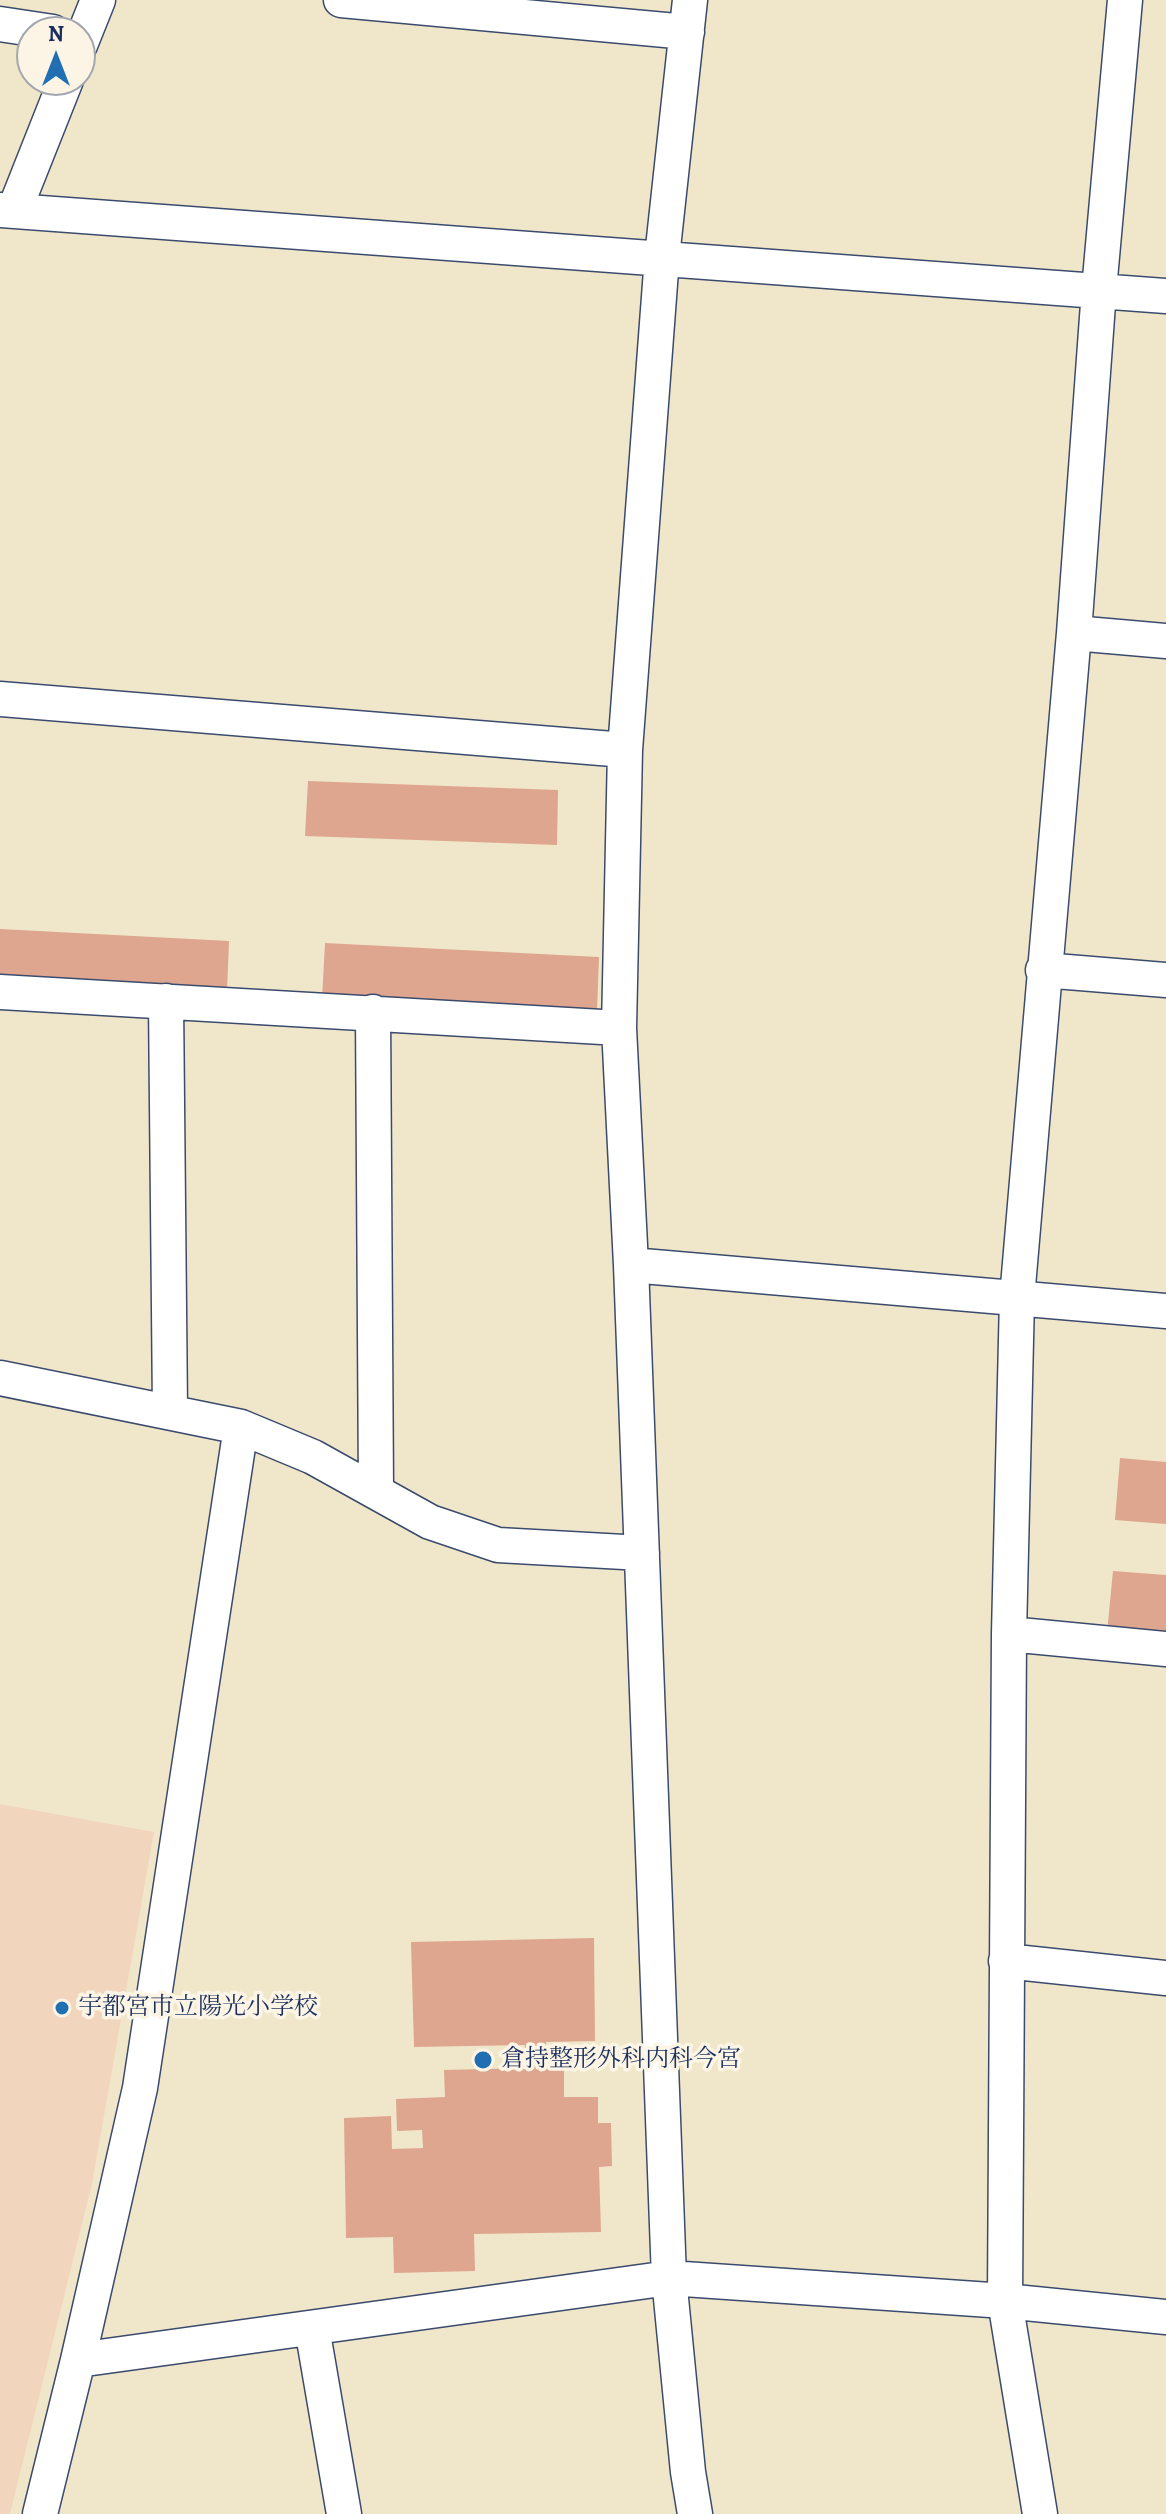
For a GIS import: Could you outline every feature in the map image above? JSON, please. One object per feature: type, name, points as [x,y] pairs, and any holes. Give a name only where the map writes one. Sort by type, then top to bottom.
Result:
[{"type":"street","points":[[341,0],[688,16],[662,257],[625,750],[619,1028],[631,1265],[669,2278],[695,2514]]},
{"type":"street","points":[[1040,2514],[1005,2301],[1009,1634],[1017,1298],[1125,0]]},
{"type":"street","points":[[59,96],[7,210],[1166,296]]},
{"type":"street","points":[[1074,633],[1166,641]]},
{"type":"street","points":[[0,699],[625,750]]},
{"type":"street","points":[[1043,970],[1166,980]]},
{"type":"street","points":[[0,992],[619,1028]]},
{"type":"street","points":[[166,1001],[170,1411]]},
{"type":"street","points":[[373,1012],[376,1491]]},
{"type":"street","points":[[631,1265],[1166,1311]]},
{"type":"street","points":[[0,1378],[241,1427],[313,1457],[430,1522],[498,1545],[642,1553]]},
{"type":"street","points":[[40,2514],[140,2088],[241,1427]]},
{"type":"street","points":[[1009,1634],[1166,1649]]},
{"type":"street","points":[[1006,1961],[1166,1978]]},
{"type":"street","points":[[78,2360],[669,2278],[1005,2301],[1166,2317]]},
{"type":"street","points":[[312,2328],[344,2514]]},
{"type":"shaded area","name":"宇都宮市立陽光小学校","points":[[0,1804],[154,1832],[92,2184],[10,2514],[0,2514]]},
{"type":"building","points":[[308,781],[558,790],[557,845],[305,836]]},
{"type":"building","points":[[0,929],[229,941],[227,991],[0,980]]},
{"type":"building","points":[[325,943],[599,957],[597,1012],[322,999]]},
{"type":"building","points":[[1120,1458],[1166,1462],[1166,1524],[1115,1520]]},
{"type":"building","points":[[1113,1571],[1166,1575],[1166,1637],[1107,1633]]},
{"type":"building","points":[[594,1938],[595,2041],[546,2042],[547,2065],[564,2065],[564,2097],[598,2097],[598,2123],[611,2123],[612,2166],[599,2167],[601,2232],[474,2234],[475,2271],[394,2273],[393,2237],[346,2238],[344,2118],[391,2116],[392,2149],[423,2148],[422,2130],[397,2131],[396,2099],[445,2097],[444,2070],[526,2068],[525,2045],[414,2047],[411,1942]]},
{"type":"place","name":"宇都宮市立陽光小学校","points":[[62,2008]]},
{"type":"place","name":"倉持整形外科内科今宮","points":[[483,2060]]}]
